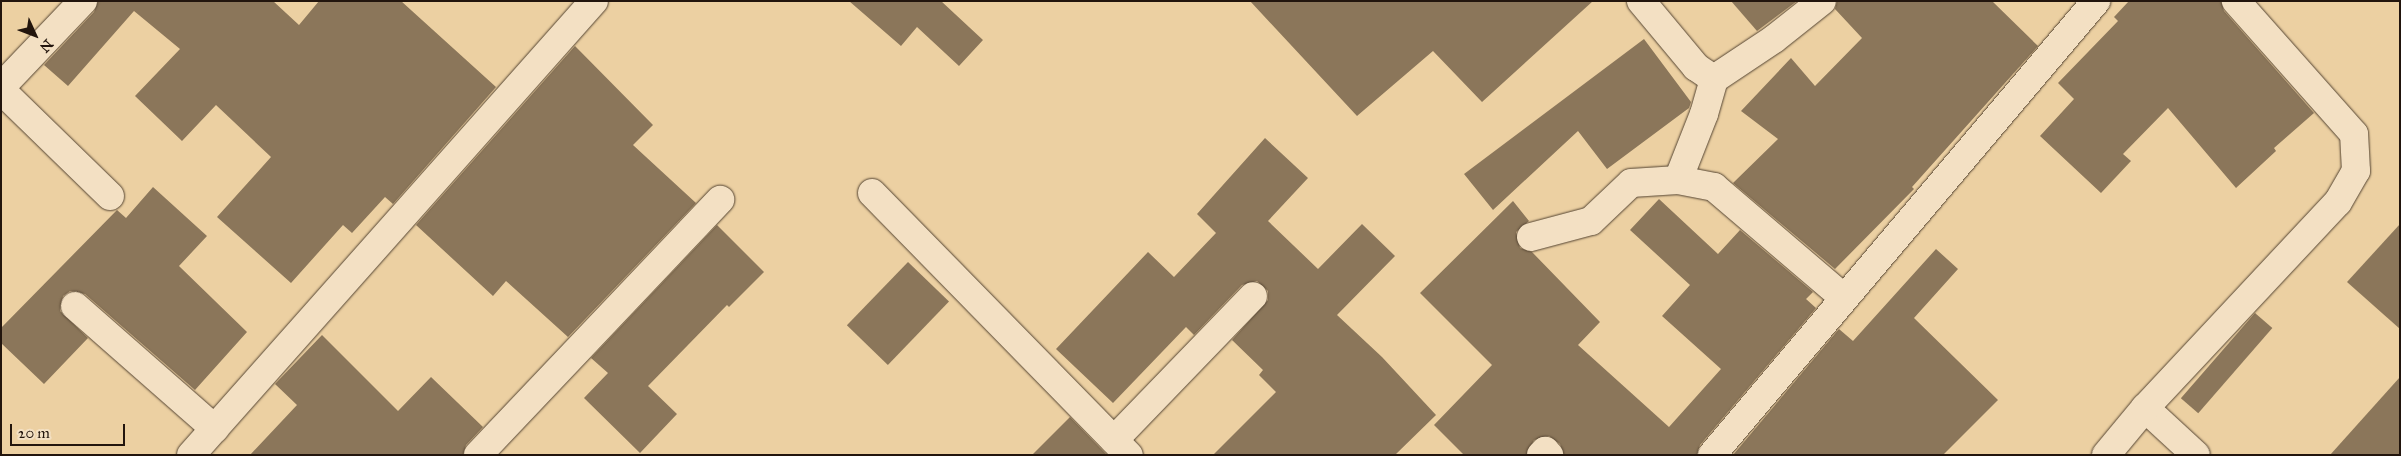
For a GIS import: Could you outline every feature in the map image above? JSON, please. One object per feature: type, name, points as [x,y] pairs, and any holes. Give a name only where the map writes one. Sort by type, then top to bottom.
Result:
[{"type":"street","points":[[82,1],[1,89],[110,196]]},
{"type":"street","points":[[191,455],[594,1]]},
{"type":"street","points":[[1641,1],[1696,67],[1714,79]]},
{"type":"street","points":[[1678,180],[1704,114],[1714,79],[1774,39],[1822,1]]},
{"type":"street","points":[[1712,455],[1843,297],[2096,1]]},
{"type":"street","points":[[2106,455],[2145,408],[2338,202],[2356,171],[2354,134],[2236,1]]},
{"type":"street","points":[[1531,237],[1591,221],[1631,183],[1678,180],[1714,187],[1843,297]]},
{"type":"street","points":[[872,193],[1122,448],[1253,296]]},
{"type":"street","points":[[478,455],[720,200]]},
{"type":"street","points":[[74,306],[215,429]]},
{"type":"street","points":[[2145,408],[2196,455]]},
{"type":"street","points":[[1541,455],[1545,451],[1549,455]]},
{"type":"building","points":[[98,1],[273,1],[299,25],[319,1],[401,1],[496,87],[393,204],[385,197],[352,233],[343,225],[291,283],[217,217],[271,157],[216,105],[182,141],[135,96],[180,49],[134,11],[68,86],[44,65],[94,12]]},
{"type":"building","points":[[849,1],[941,1],[983,40],[959,66],[917,27],[901,46]]},
{"type":"building","points":[[1250,1],[1593,1],[1482,102],[1433,51],[1357,116]]},
{"type":"building","points":[[1731,1],[1797,1],[1757,31]]},
{"type":"building","points":[[1837,1],[1992,1],[2038,46],[1912,187],[1914,189],[1835,269],[1733,183],[1778,139],[1741,111],[1791,58],[1815,86],[1862,38],[1835,9]]},
{"type":"building","points":[[2129,1],[2221,1],[2224,11],[2314,113],[2274,148],[2276,151],[2236,188],[2168,108],[2123,154],[2131,161],[2101,193],[2040,136],[2074,99],[2058,83],[2118,21],[2114,17]]},
{"type":"building","points":[[1644,39],[1691,102],[1689,108],[1607,169],[1578,131],[1493,210],[1464,174]]},
{"type":"building","points":[[575,46],[653,125],[633,145],[696,203],[568,337],[506,281],[493,296],[416,225]]},
{"type":"building","points":[[1265,138],[1308,178],[1268,221],[1318,269],[1362,224],[1395,256],[1337,315],[1382,357],[1436,415],[1395,455],[1213,455],[1276,392],[1259,375],[1263,370],[1232,340],[1268,300],[1268,291],[1257,281],[1242,285],[1194,335],[1186,327],[1113,403],[1056,349],[1148,252],[1174,277],[1216,233],[1197,214]]},
{"type":"building","points":[[153,187],[207,236],[179,266],[247,332],[195,390],[85,294],[70,291],[63,296],[60,311],[88,338],[44,384],[1,343],[1,328],[117,210],[126,218]]},
{"type":"building","points":[[1659,199],[1718,254],[1740,230],[1813,292],[1806,299],[1816,308],[1700,445],[1697,455],[1564,455],[1560,444],[1549,436],[1534,440],[1526,455],[1464,455],[1434,425],[1492,365],[1420,293],[1513,201],[1529,221],[1516,232],[1520,248],[1532,252],[1600,322],[1578,345],[1669,427],[1721,369],[1662,316],[1690,285],[1630,230]]},
{"type":"building","points":[[2400,224],[2400,329],[2347,282]]},
{"type":"building","points":[[717,225],[764,272],[729,307],[727,305],[648,386],[677,414],[640,453],[584,398],[608,373],[591,358]]},
{"type":"building","points":[[1936,249],[1958,269],[1914,318],[1998,400],[1943,455],[1733,455],[1839,329],[1853,341]]},
{"type":"building","points":[[908,262],[949,302],[888,365],[847,325]]},
{"type":"building","points":[[2255,313],[2272,328],[2198,413],[2181,398]]},
{"type":"building","points":[[322,335],[398,411],[431,377],[483,427],[466,445],[463,455],[250,455],[297,405],[275,384]]},
{"type":"building","points":[[2400,377],[2400,455],[2330,455]]},
{"type":"building","points":[[1070,417],[1107,455],[1032,455]]}]
